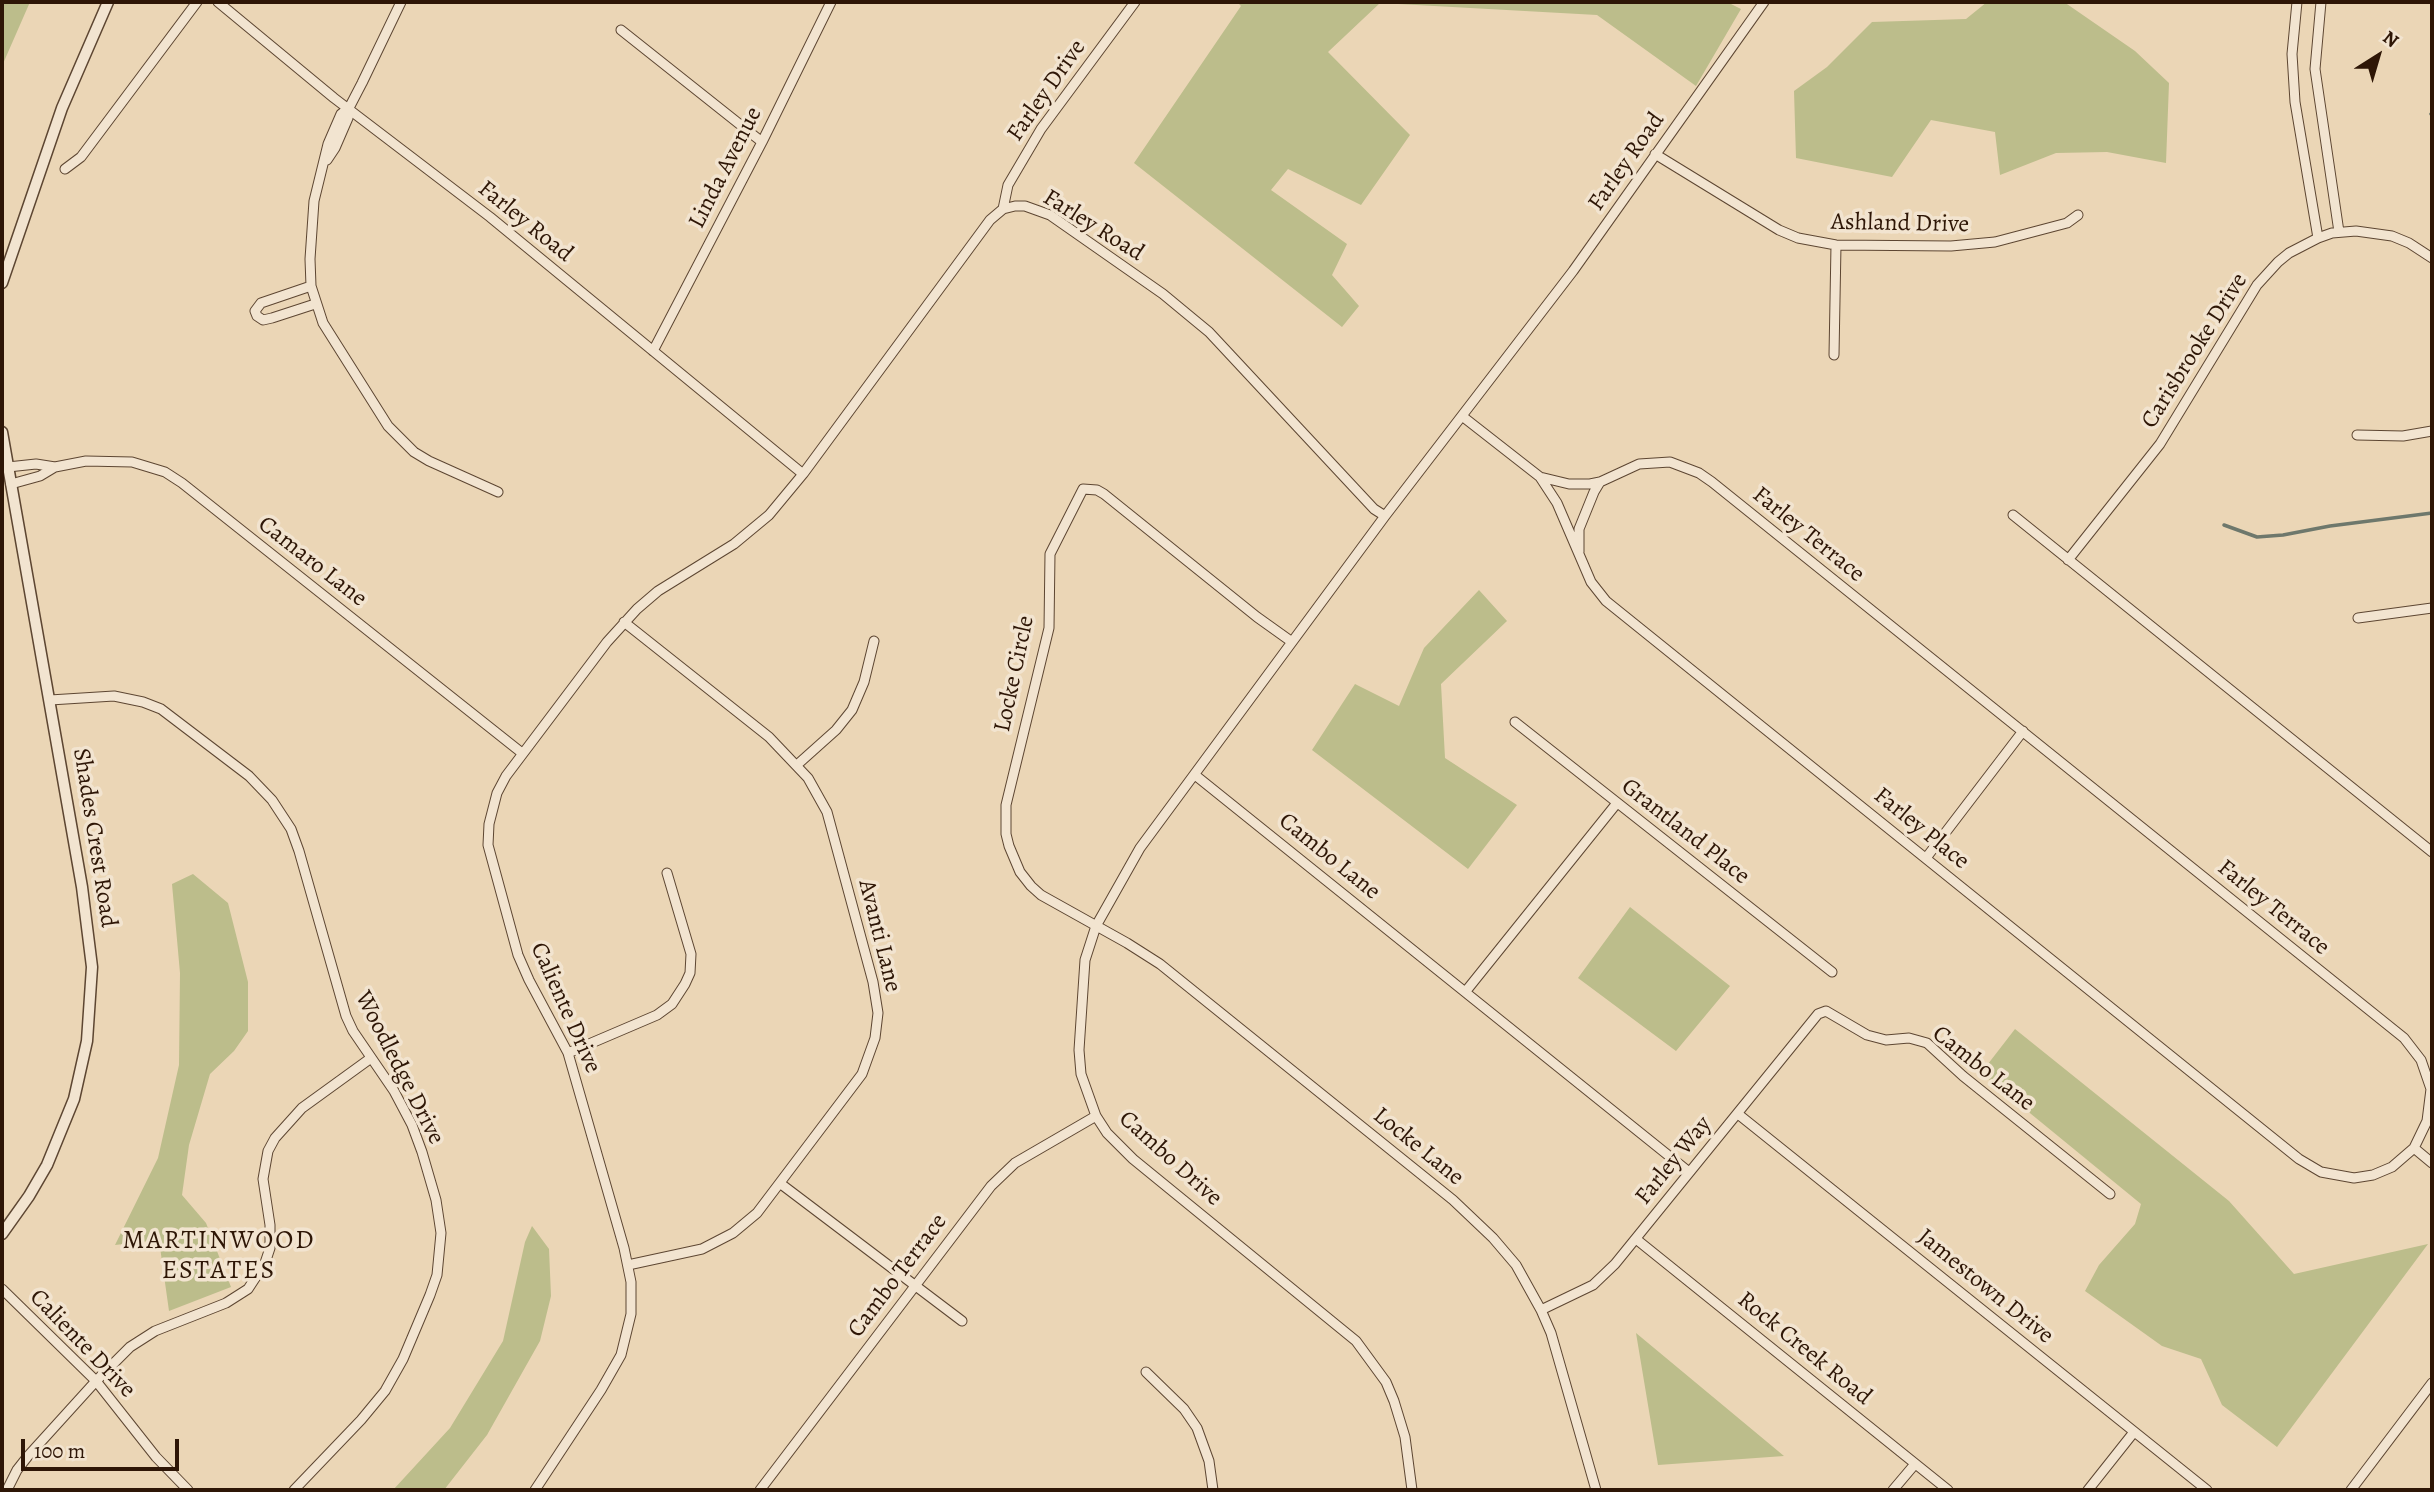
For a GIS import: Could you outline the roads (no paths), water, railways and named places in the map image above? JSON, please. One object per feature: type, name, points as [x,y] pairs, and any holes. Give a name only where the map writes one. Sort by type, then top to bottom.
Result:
[{"type":"street","points":[[2,283],[62,108],[108,2]]},
{"type":"street","points":[[65,169],[81,157],[197,2]]},
{"type":"street","name":"Farley Road","points":[[218,2],[490,217],[803,474],[990,220],[1003,209],[1025,206],[1050,215],[1163,294],[1209,332],[1374,509],[1385,516],[1573,271],[1764,2]]},
{"type":"street","points":[[401,2],[349,108],[348,118],[335,148],[324,164],[311,223],[310,286],[323,323],[376,409],[401,440],[429,461],[498,492]]},
{"type":"street","name":"Linda Avenue","points":[[653,351],[762,142],[831,2]]},
{"type":"street","name":"Farley Drive","points":[[1003,209],[1005,192],[1035,138],[1135,2]]},
{"type":"street","points":[[2297,2],[2292,54],[2295,102],[2318,238]]},
{"type":"street","points":[[2320,2],[2315,69],[2339,232]]},
{"type":"street","points":[[621,30],[762,142]]},
{"type":"street","name":"Ashland Drive","points":[[1656,153],[1779,230],[1798,238],[1836,245],[1951,246],[1995,242],[2056,227],[2078,215]]},
{"type":"street","name":"Carisbrooke Drive","points":[[2067,560],[2160,444],[2257,285],[2283,257],[2318,238],[2356,231],[2392,236],[2432,258]]},
{"type":"street","points":[[1834,355],[1836,245]]},
{"type":"street","points":[[310,286],[261,303],[256,311],[257,316],[263,320],[315,304]]},
{"type":"street","name":"Farley Place","points":[[1462,416],[1540,477],[1557,503],[1591,582],[1606,601],[2312,1167],[2342,1178],[2363,1177],[2392,1167],[2414,1148]]},
{"type":"street","points":[[2357,435],[2403,436],[2432,431]]},
{"type":"street","name":"Shades Crest Road","points":[[2,432],[50,700],[92,967],[90,1013],[80,1076],[57,1143],[34,1189],[2,1234]]},
{"type":"street","name":"Camaro Lane","points":[[8,467],[36,464],[55,467],[93,461],[132,462],[165,472],[522,753]]},
{"type":"street","name":"Farley Terrace","points":[[1540,477],[1569,484],[1600,482],[1625,469],[1654,462],[1670,462],[1699,473],[2414,1048],[2425,1069],[2431,1099],[2424,1130],[2414,1148]]},
{"type":"street","name":"Camaro Lane","points":[[11,484],[40,476],[55,467]]},
{"type":"street","name":"Caliente Drive","points":[[535,1490],[601,1391],[621,1355],[631,1314],[631,1282],[568,1053],[522,967],[488,845],[489,824],[498,793],[522,753],[624,622],[658,591],[752,531],[803,474]]},
{"type":"street","points":[[1579,556],[1579,529],[1600,482]]},
{"type":"street","name":"Locke Circle","points":[[1096,926],[1060,907],[1031,886],[1013,856],[1005,821],[1009,788],[1049,628],[1051,554],[1083,489],[1090,488],[1104,494],[1292,642]]},
{"type":"street","points":[[2013,515],[2431,849]]},
{"type":"street","points":[[1195,775],[1385,516]]},
{"type":"street","points":[[2358,618],[2432,608]]},
{"type":"street","name":"Avanti Lane","points":[[624,622],[769,737],[798,764],[808,778],[827,812],[873,982],[878,1013],[874,1045],[862,1074],[781,1184],[745,1224],[718,1242],[680,1255],[628,1265]]},
{"type":"street","points":[[798,764],[836,730],[852,710],[864,682],[874,641]]},
{"type":"street","name":"Woodledge Drive","points":[[50,700],[114,696],[161,709],[261,787],[291,829],[345,1016],[394,1091],[412,1125],[422,1152],[440,1217],[441,1251],[437,1275],[403,1359],[385,1391],[294,1490]]},
{"type":"street","name":"Grantland Place","points":[[1515,722],[1832,972]]},
{"type":"street","points":[[1926,858],[2023,731]]},
{"type":"street","name":"Cambo Drive","points":[[1195,775],[1135,857],[1096,926],[1085,960],[1079,1049],[1081,1074],[1096,1116],[1107,1133],[1133,1159],[1356,1341],[1386,1382],[1401,1418],[1412,1490]]},
{"type":"street","name":"Cambo Lane","points":[[1195,775],[1689,1172]]},
{"type":"street","points":[[1466,991],[1617,803]]},
{"type":"street","points":[[568,1053],[657,1015],[672,1004],[685,984],[690,973],[691,954],[667,873]]},
{"type":"street","name":"Locke Lane","points":[[1096,926],[1160,964],[1460,1206],[1493,1238],[1516,1265],[1541,1310],[1596,1490]]},
{"type":"street","name":"Cambo Lane","points":[[1818,1014],[1826,1011],[1867,1035],[1886,1040],[1909,1038],[1927,1042],[1963,1076],[2110,1194]]},
{"type":"street","name":"Farley Way","points":[[1541,1310],[1593,1284],[1615,1264],[1818,1014]]},
{"type":"street","points":[[7,1490],[28,1456],[116,1359],[167,1325],[226,1303],[248,1289],[265,1263],[270,1248],[270,1225],[262,1179],[272,1144],[283,1127],[302,1108],[371,1058]]},
{"type":"street","name":"Jamestown Drive","points":[[1738,1114],[2207,1490]]},
{"type":"street","name":"Cambo Terrace","points":[[761,1490],[915,1285],[1004,1172],[1026,1156],[1096,1116]]},
{"type":"street","points":[[2414,1148],[2432,1163]]},
{"type":"street","points":[[781,1184],[962,1321]]},
{"type":"street","name":"Rock Creek Road","points":[[1636,1239],[1948,1490]]},
{"type":"street","name":"Caliente Drive","points":[[2,1289],[96,1381],[156,1457],[188,1490]]},
{"type":"street","points":[[1146,1372],[1184,1409],[1197,1428],[1209,1461],[1213,1490]]},
{"type":"street","points":[[2351,1490],[2432,1383]]},
{"type":"street","points":[[2088,1490],[2134,1432]]},
{"type":"street","points":[[1893,1490],[1915,1464]]},
{"type":"waterway","points":[[2224,525],[2257,537],[2432,513]]},
{"type":"district","name":"MARTINWOOD ESTATES","points":[[219,1257]]}]
